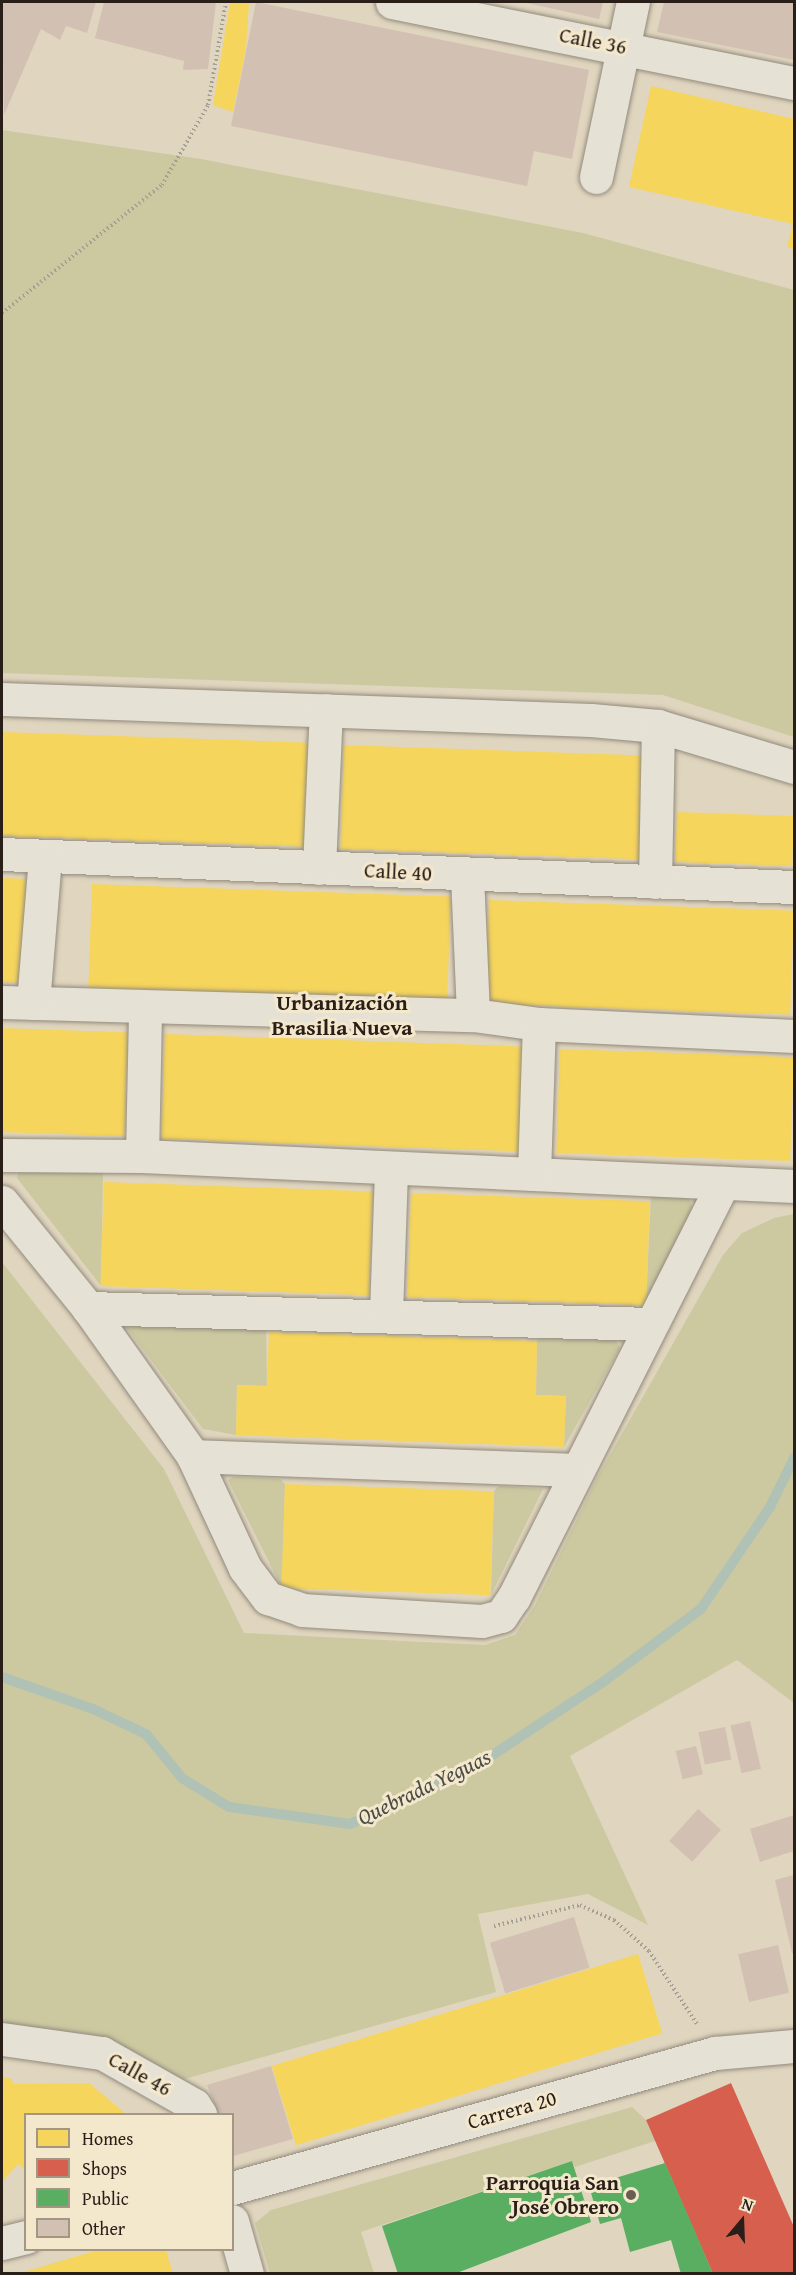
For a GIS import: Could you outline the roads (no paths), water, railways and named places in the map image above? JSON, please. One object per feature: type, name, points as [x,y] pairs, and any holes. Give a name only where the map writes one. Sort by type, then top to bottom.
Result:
[{"type":"street","name":"Calle 36","points":[[392,2],[795,83]]},
{"type":"street","points":[[596,177],[633,2]]},
{"type":"street","points":[[2,699],[591,720],[658,726],[795,767]]},
{"type":"street","points":[[319,868],[326,710]]},
{"type":"street","points":[[655,882],[658,726]]},
{"type":"street","name":"Calle 40","points":[[2,854],[468,876],[795,888]]},
{"type":"street","points":[[45,856],[17,1002],[145,1008],[473,1015],[539,1024],[795,1036]]},
{"type":"street","points":[[468,876],[473,1015]]},
{"type":"street","points":[[142,1156],[145,1008]]},
{"type":"street","points":[[534,1174],[539,1024]]},
{"type":"street","points":[[2,1155],[142,1156],[795,1186]]},
{"type":"street","points":[[386,1314],[391,1168]]},
{"type":"street","points":[[2,1202],[88,1308],[194,1456],[245,1568],[268,1598],[302,1610],[482,1621],[501,1616],[514,1597],[575,1470],[723,1183]]},
{"type":"street","points":[[88,1308],[386,1314],[649,1324]]},
{"type":"street","points":[[194,1456],[575,1470]]},
{"type":"street","name":"Calle 46","points":[[2,2039],[102,2053],[194,2105],[199,2113]]},
{"type":"street","name":"Carrera 20","points":[[234,2187],[715,2053],[794,2047]]},
{"type":"street","points":[[234,2228],[247,2274]]},
{"type":"street","points":[[2,2243],[24,2238]]},
{"type":"waterway","name":"Quebrada Yeguas","points":[[2,1677],[93,1709],[146,1734],[182,1778],[229,1807],[350,1824],[473,1768],[603,1682],[701,1609],[770,1507],[794,1458]]},
{"type":"place","name":"Parroquia San José Obrero","points":[[631,2195]]},
{"type":"district","name":"Urbanización Brasilia Nueva","points":[[342,1014]]}]
